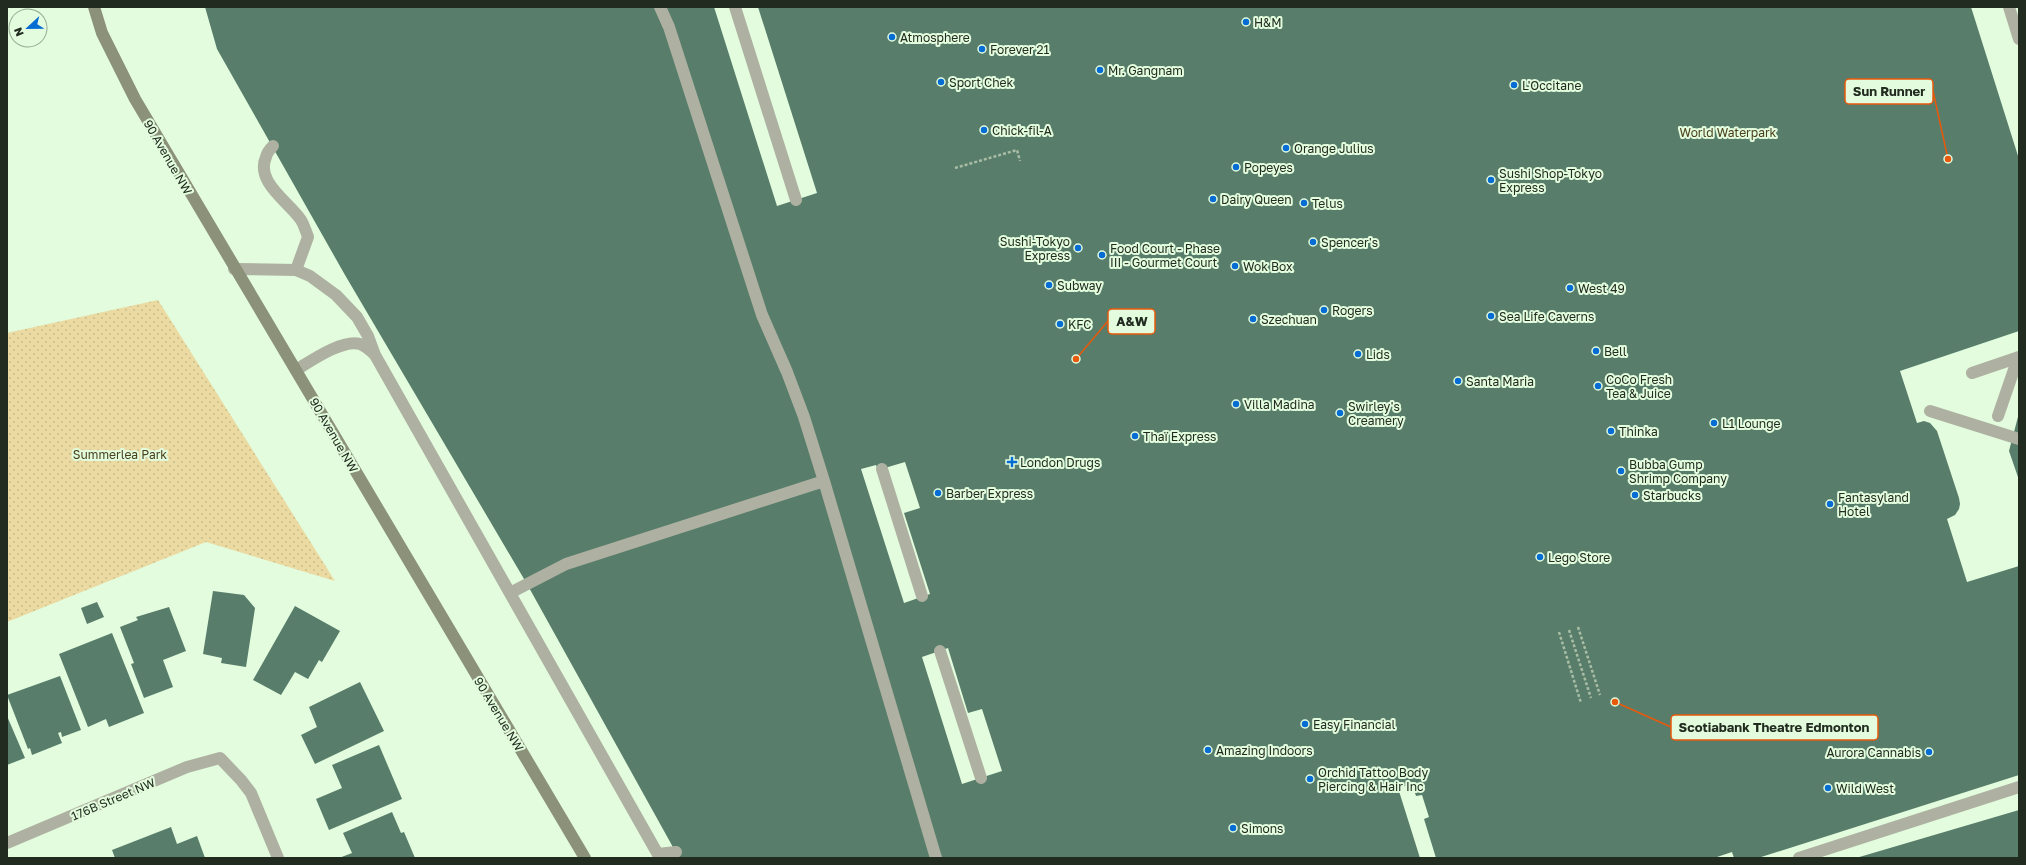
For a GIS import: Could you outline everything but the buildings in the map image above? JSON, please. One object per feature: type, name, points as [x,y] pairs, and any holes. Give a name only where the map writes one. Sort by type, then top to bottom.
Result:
[{"type":"street","name":"90 Avenue NW","points":[[94,7],[102,33],[135,100],[585,858]]},
{"type":"street","points":[[660,7],[669,27],[762,315],[787,372],[804,417],[936,858]]},
{"type":"street","points":[[735,7],[796,200]]},
{"type":"street","points":[[2009,7],[2019,39]]},
{"type":"street","points":[[273,146],[266,156],[264,166],[265,175],[275,191],[300,218],[308,237],[296,270]]},
{"type":"street","points":[[234,269],[296,270],[310,276],[336,295],[357,316],[368,336],[375,355],[659,856],[676,852]]},
{"type":"street","points":[[296,370],[338,347],[349,343],[360,344],[375,355]]},
{"type":"street","points":[[1972,373],[2018,358]]},
{"type":"street","points":[[1998,416],[2018,358]]},
{"type":"street","points":[[1930,411],[2019,439]]},
{"type":"street","points":[[882,469],[922,596]]},
{"type":"street","points":[[510,593],[566,564],[824,481]]},
{"type":"street","points":[[940,651],[981,778]]},
{"type":"street","name":"176B Street NW","points":[[7,843],[187,768],[220,758],[242,780],[251,793],[278,858]]},
{"type":"street","points":[[1799,858],[2019,787]]},
{"type":"path","points":[[955,168],[1017,150],[1020,162]]},
{"type":"path","points":[[1578,627],[1600,695]]},
{"type":"path","points":[[1569,630],[1591,698]]},
{"type":"path","points":[[1559,632],[1581,703]]},
{"type":"green space","name":"Summerlea Park","points":[[158,300],[335,581],[206,542],[7,622],[7,333]]},
{"type":"place","name":"H&M","points":[[1246,22]]},
{"type":"place","name":"Atmosphere","points":[[892,37]]},
{"type":"place","name":"Forever 21","points":[[982,49]]},
{"type":"place","name":"Mr. Gangnam","points":[[1100,70]]},
{"type":"place","name":"Sport Chek","points":[[941,82]]},
{"type":"place","name":"L'Occitane","points":[[1514,85]]},
{"type":"place","name":"Chick-fil-A","points":[[984,130]]},
{"type":"place","name":"Orange Julius","points":[[1286,148]]},
{"type":"place","name":"Sun Runner","points":[[1948,159]]},
{"type":"place","name":"Popeyes","points":[[1236,167]]},
{"type":"place","name":"Sushi Shop-Tokyo Express","points":[[1491,180]]},
{"type":"place","name":"Dairy Queen","points":[[1213,199]]},
{"type":"place","name":"Telus","points":[[1304,203]]},
{"type":"place","name":"Spencer's","points":[[1313,242]]},
{"type":"place","name":"Sushi-Tokyo Express","points":[[1078,248]]},
{"type":"place","name":"Food Court - Phase III - Gourmet Court","points":[[1102,255]]},
{"type":"place","name":"Wok Box","points":[[1235,266]]},
{"type":"place","name":"Subway","points":[[1049,285]]},
{"type":"place","name":"West 49","points":[[1570,288]]},
{"type":"place","name":"Rogers","points":[[1324,310]]},
{"type":"place","name":"Sea Life Caverns","points":[[1491,316]]},
{"type":"place","name":"Szechuan","points":[[1253,319]]},
{"type":"place","name":"KFC","points":[[1060,324]]},
{"type":"place","name":"Bell","points":[[1596,351]]},
{"type":"place","name":"Lids","points":[[1358,354]]},
{"type":"place","name":"A&W","points":[[1076,359]]},
{"type":"place","name":"Santa Maria","points":[[1458,381]]},
{"type":"place","name":"CoCo Fresh Tea & Juice","points":[[1598,386]]},
{"type":"place","name":"Villa Madina","points":[[1236,404]]},
{"type":"place","name":"Swirley's Creamery","points":[[1340,413]]},
{"type":"place","name":"L1 Lounge","points":[[1714,423]]},
{"type":"place","name":"Thinka","points":[[1611,431]]},
{"type":"place","name":"Thaï Express","points":[[1135,436]]},
{"type":"place","name":"London Drugs","points":[[1012,462]]},
{"type":"place","name":"Bubba Gump Shrimp Company","points":[[1621,471]]},
{"type":"place","name":"Barber Express","points":[[938,493]]},
{"type":"place","name":"Starbucks","points":[[1635,495]]},
{"type":"place","name":"Fantasyland Hotel","points":[[1830,504]]},
{"type":"place","name":"Lego Store","points":[[1540,557]]},
{"type":"place","name":"Scotiabank Theatre Edmonton","points":[[1615,702]]},
{"type":"place","name":"Easy Financial","points":[[1305,724]]},
{"type":"place","name":"Amazing Indoors","points":[[1208,750]]},
{"type":"place","name":"Aurora Cannabis","points":[[1929,752]]},
{"type":"place","name":"Orchid Tattoo Body Piercing & Hair Inc","points":[[1310,779]]},
{"type":"place","name":"Wild West","points":[[1828,788]]},
{"type":"place","name":"Simons","points":[[1233,828]]},
{"type":"park label","name":"World Waterpark","points":[[1728,132]]}]
